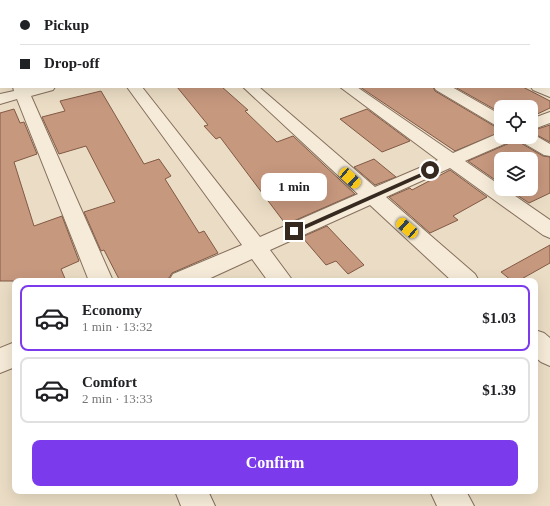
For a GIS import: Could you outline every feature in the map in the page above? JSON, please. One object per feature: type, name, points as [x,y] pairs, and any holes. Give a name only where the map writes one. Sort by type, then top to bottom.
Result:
[{"type":"street","points":[[0,99],[21,90],[39,88]]},
{"type":"street","points":[[135,88],[279,278]]},
{"type":"street","points":[[251,88],[371,197],[464,278]]},
{"type":"street","points":[[348,88],[550,230]]},
{"type":"street","points":[[443,88],[494,118]]},
{"type":"street","points":[[540,88],[550,93]]},
{"type":"street","points":[[21,90],[100,278]]},
{"type":"street","points":[[538,122],[550,117]]},
{"type":"street","points":[[188,278],[494,142]]},
{"type":"street","points":[[538,144],[550,151]]},
{"type":"street","points":[[538,344],[550,354]]},
{"type":"street","points":[[0,361],[12,355]]},
{"type":"street","points":[[192,494],[198,506]]},
{"type":"street","points":[[448,494],[457,506]]},
{"type":"building","points":[[178,88],[223,88],[248,110],[245,111],[277,142],[293,136],[355,194],[289,223],[284,222],[220,137],[216,139],[204,126],[208,125]]},
{"type":"building","points":[[361,88],[434,88],[435,91],[494,126],[494,135],[455,151]]},
{"type":"building","points":[[457,88],[525,88],[550,101],[550,108],[538,114],[538,100],[494,100],[494,109]]},
{"type":"building","points":[[101,91],[144,164],[159,159],[171,176],[165,179],[199,233],[204,231],[218,253],[172,273],[169,278],[118,278],[104,250],[101,251],[84,212],[115,202],[86,146],[59,154],[42,117],[65,111],[60,101]]},
{"type":"building","points":[[14,109],[20,123],[24,122],[37,154],[14,162],[34,226],[62,216],[79,261],[61,269],[65,278],[12,278],[12,281],[0,281],[0,113]]},
{"type":"building","points":[[367,109],[410,141],[382,152],[340,119]]},
{"type":"building","points":[[550,125],[550,142],[538,136],[538,129]]},
{"type":"building","points":[[507,144],[522,144],[536,152],[494,152],[494,179],[468,161]]},
{"type":"building","points":[[538,153],[543,156],[550,157],[550,193],[529,203],[518,196],[538,196]]},
{"type":"building","points":[[374,159],[396,177],[375,185],[354,167]]},
{"type":"building","points":[[450,170],[487,197],[453,216],[458,220],[430,233],[389,197],[410,188],[412,190]]},
{"type":"building","points":[[327,226],[364,265],[348,274],[336,261],[326,265],[302,237]]},
{"type":"building","points":[[550,245],[550,263],[523,278],[508,278],[501,272]]},
{"type":"route","points":[[294,231],[430,170]]}]
